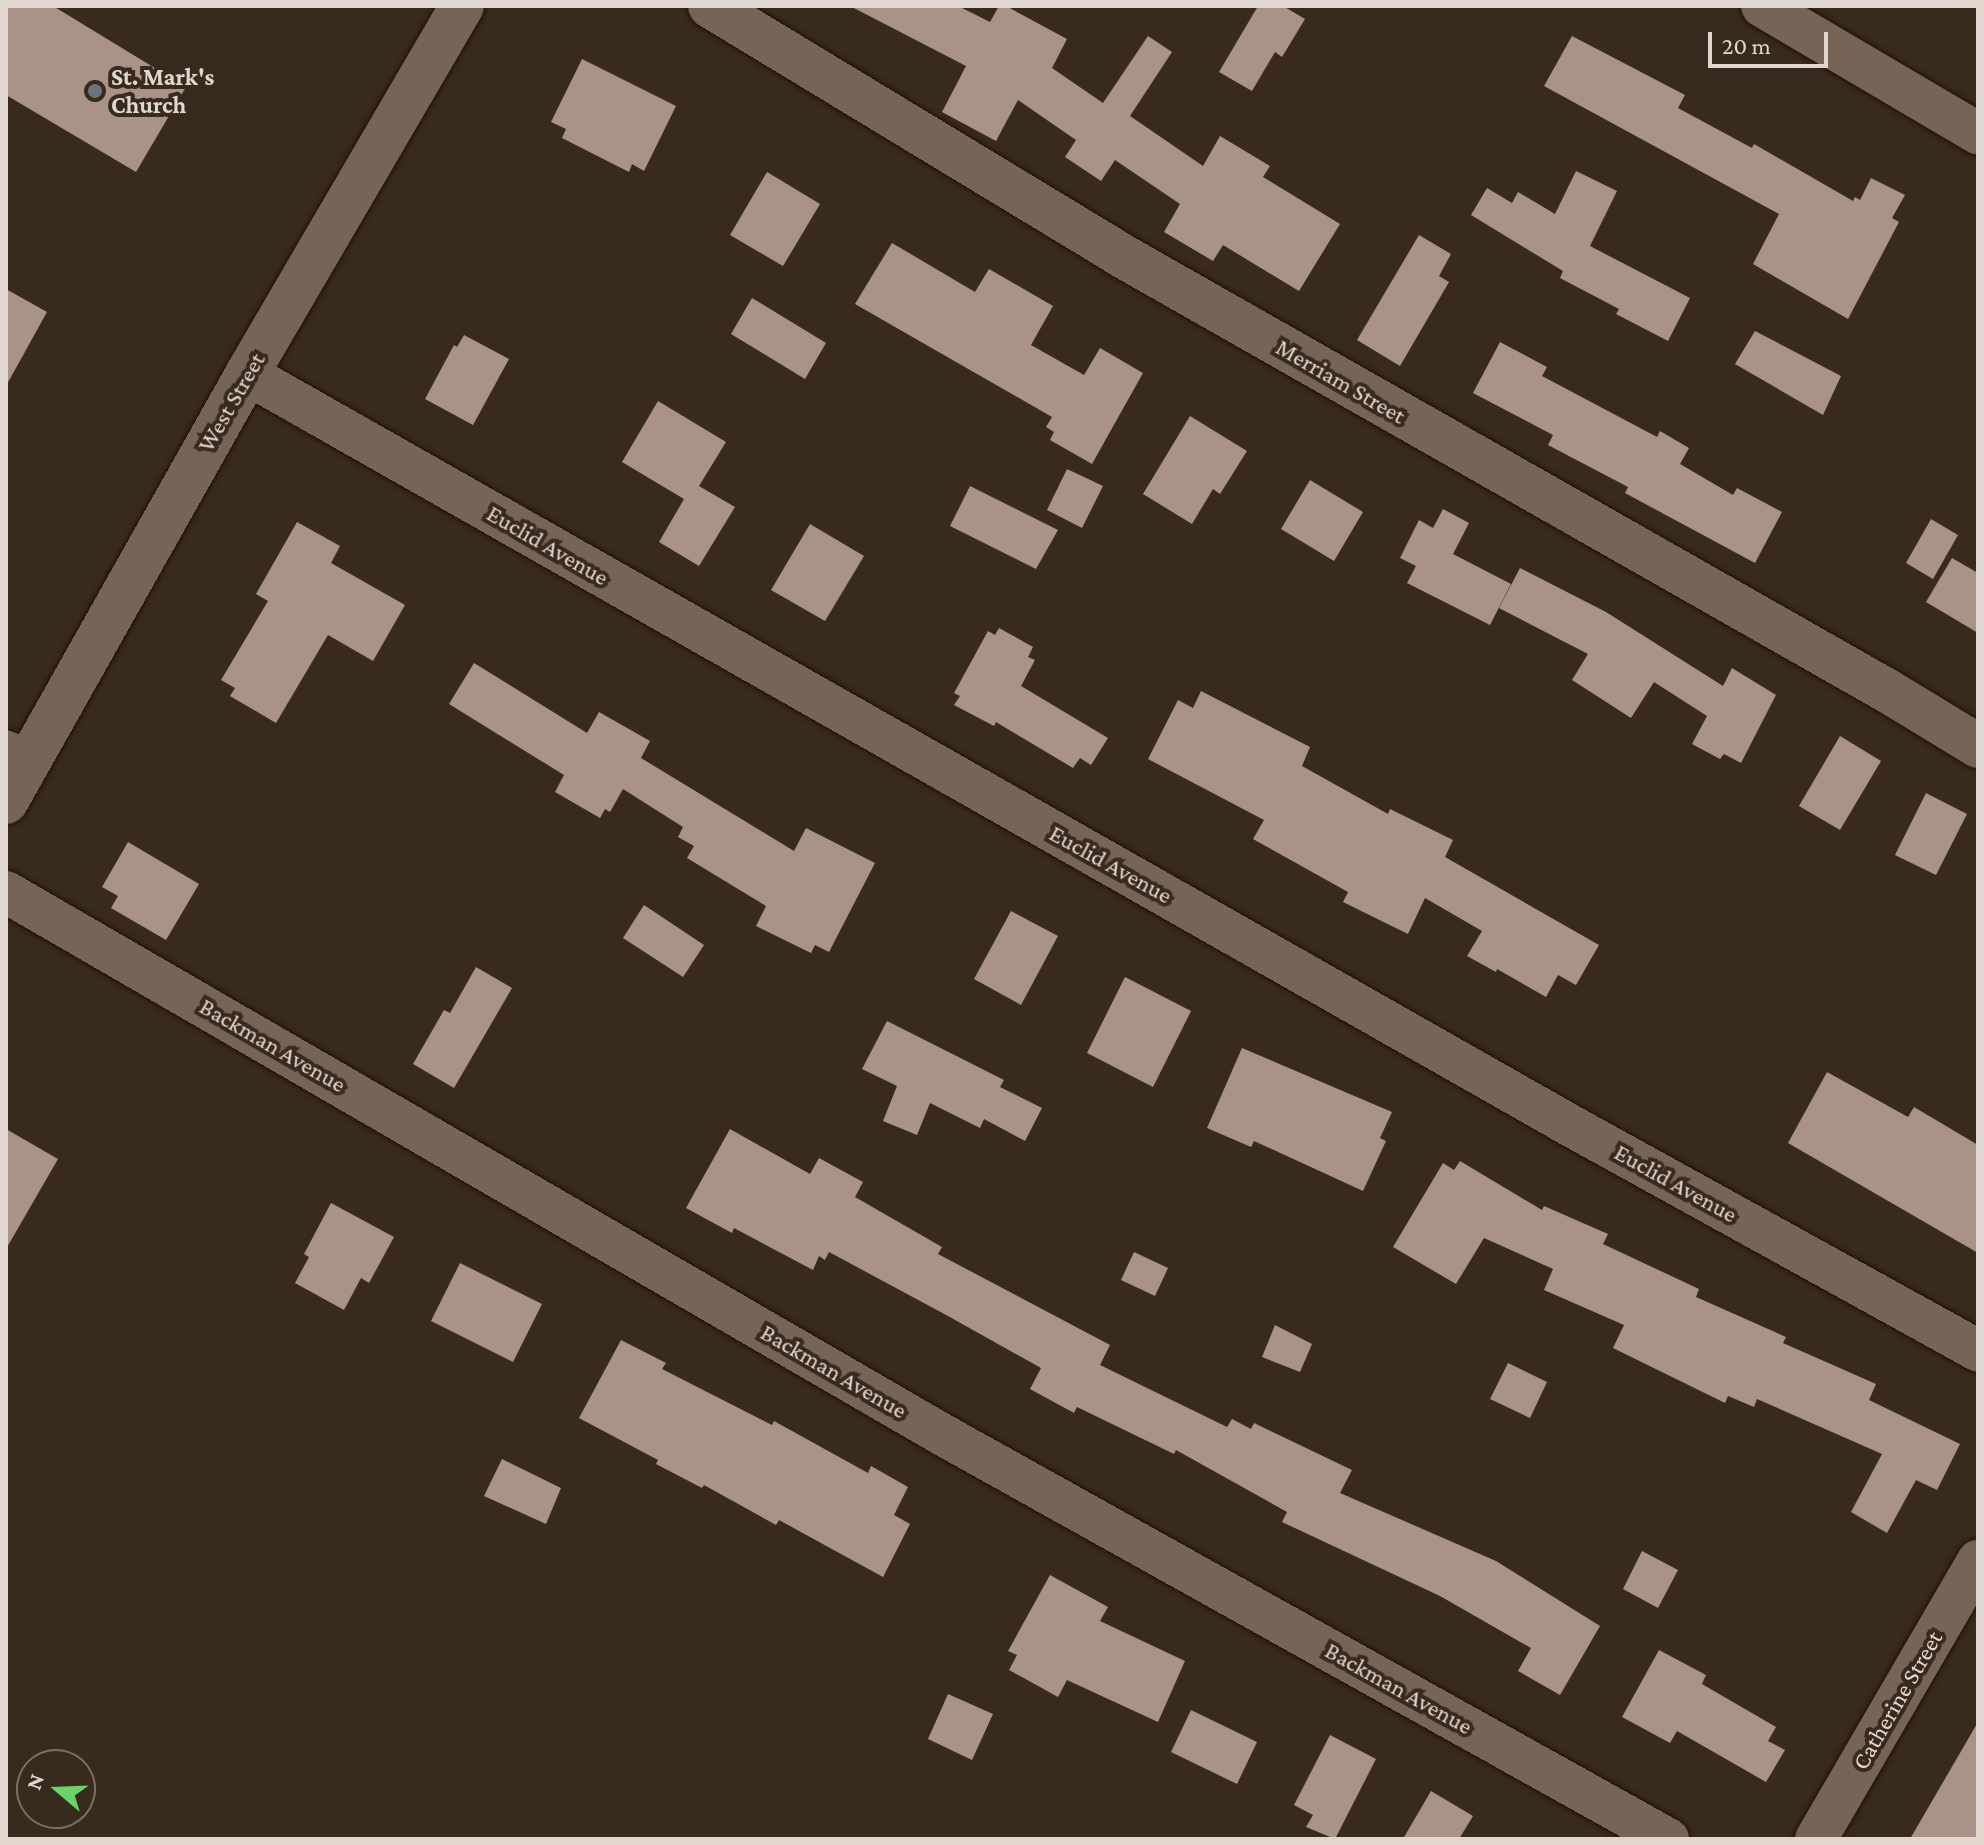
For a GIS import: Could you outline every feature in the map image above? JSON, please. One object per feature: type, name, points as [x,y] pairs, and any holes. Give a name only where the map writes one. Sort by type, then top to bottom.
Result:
[{"type":"street","name":"Merriam Street","points":[[710,6],[1119,254],[1873,683],[1978,746]]},
{"type":"street","points":[[1762,6],[1978,133]]},
{"type":"street","name":"West Street","points":[[6,802],[20,746],[247,374],[454,9]]},
{"type":"street","name":"Euclid Avenue","points":[[247,374],[1564,1122],[1978,1351]]},
{"type":"street","name":"Backman Avenue","points":[[6,892],[945,1436],[1668,1839]]},
{"type":"street","name":"Catherine Street","points":[[1816,1839],[1978,1561]]},
{"type":"building","name":"St. Mark's Church","points":[[6,6],[53,6],[186,87],[136,172],[6,95]]},
{"type":"building","points":[[850,6],[958,6],[990,22],[999,6],[1006,6],[1067,39],[1052,68],[1103,103],[1148,36],[1172,52],[1130,116],[1203,166],[1220,136],[1270,166],[1263,177],[1340,224],[1299,291],[1223,245],[1213,261],[1164,232],[1180,204],[1115,160],[1101,181],[1065,157],[1076,140],[1018,100],[996,141],[942,112],[966,66]]},
{"type":"building","points":[[1258,6],[1283,6],[1305,19],[1282,57],[1275,52],[1252,91],[1219,72]]},
{"type":"building","points":[[1572,36],[1685,95],[1678,108],[1752,148],[1754,144],[1853,201],[1855,197],[1860,200],[1871,178],[1905,195],[1892,218],[1899,222],[1848,319],[1753,264],[1779,214],[1544,86]]},
{"type":"building","points":[[582,59],[676,106],[644,171],[632,164],[629,172],[562,138],[566,129],[551,122]]},
{"type":"building","points":[[1576,171],[1617,191],[1590,246],[1690,298],[1668,341],[1616,314],[1619,309],[1560,278],[1563,271],[1471,215],[1487,188],[1512,203],[1518,192],[1555,214]]},
{"type":"building","points":[[767,172],[820,204],[783,266],[730,235]]},
{"type":"building","points":[[1419,235],[1451,254],[1439,276],[1449,282],[1400,366],[1357,340]]},
{"type":"building","points":[[892,243],[975,292],[989,269],[1053,306],[1031,345],[1084,375],[1100,348],[1143,373],[1092,464],[1050,440],[1054,432],[1046,427],[1052,417],[855,304]]},
{"type":"building","points":[[6,289],[47,312],[6,386]]},
{"type":"building","points":[[752,298],[826,343],[805,379],[731,334]]},
{"type":"building","points":[[1755,331],[1841,376],[1823,415],[1735,364]]},
{"type":"building","points":[[464,335],[509,359],[473,425],[425,399],[454,345],[457,347]]},
{"type":"building","points":[[1500,342],[1547,367],[1542,376],[1657,437],[1660,431],[1689,448],[1680,464],[1733,495],[1737,488],[1782,512],[1755,563],[1625,493],[1628,487],[1548,445],[1553,435],[1473,393]]},
{"type":"building","points":[[658,401],[726,442],[699,486],[735,507],[699,566],[659,542],[684,499],[622,462]]},
{"type":"building","points":[[1190,416],[1247,451],[1220,494],[1213,489],[1192,524],[1143,494]]},
{"type":"building","points":[[1067,469],[1103,486],[1082,528],[1047,510]]},
{"type":"building","points":[[1310,480],[1363,512],[1334,561],[1281,529]]},
{"type":"building","points":[[970,486],[1058,530],[1036,569],[950,526]]},
{"type":"building","points":[[1443,509],[1469,523],[1453,554],[1511,584],[1490,625],[1407,583],[1416,566],[1400,558],[1419,520],[1433,528]]},
{"type":"building","points":[[1931,519],[1958,535],[1933,579],[1906,563]]},
{"type":"building","points":[[297,522],[340,546],[331,563],[405,605],[373,661],[328,635],[276,723],[230,696],[235,688],[221,680],[268,601],[256,594]]},
{"type":"building","points":[[810,524],[864,556],[825,621],[771,590]]},
{"type":"building","points":[[1952,558],[1978,573],[1978,633],[1926,602]]},
{"type":"building","points":[[1520,568],[1606,612],[1723,686],[1732,668],[1776,695],[1741,763],[1724,754],[1720,759],[1692,744],[1707,716],[1654,682],[1631,718],[1572,680],[1588,654],[1499,608]]},
{"type":"building","points":[[999,628],[1033,647],[1028,657],[1035,660],[1021,686],[1108,738],[1091,765],[1080,758],[1073,768],[996,722],[994,726],[954,705],[960,696],[954,693],[988,631],[995,635]]},
{"type":"building","points":[[474,663],[587,733],[599,712],[650,741],[641,758],[794,851],[806,828],[875,863],[829,952],[815,945],[811,953],[756,926],[766,906],[687,858],[694,846],[678,837],[683,827],[623,789],[610,812],[605,809],[600,818],[555,792],[564,775],[449,704]]},
{"type":"building","points":[[1201,691],[1310,747],[1302,766],[1388,814],[1390,809],[1453,840],[1445,857],[1599,945],[1576,985],[1558,975],[1546,997],[1467,956],[1482,931],[1425,898],[1408,934],[1343,902],[1348,892],[1253,839],[1264,820],[1148,759],[1178,700],[1193,708]]},
{"type":"building","points":[[1840,736],[1881,761],[1840,830],[1799,806]]},
{"type":"building","points":[[1926,793],[1967,814],[1936,875],[1895,855]]},
{"type":"building","points":[[128,842],[199,884],[166,940],[111,908],[118,896],[102,887]]},
{"type":"building","points":[[644,905],[704,945],[683,977],[623,938]]},
{"type":"building","points":[[1011,911],[1058,936],[1021,1005],[974,979]]},
{"type":"building","points":[[476,967],[512,988],[454,1088],[413,1064],[444,1010],[450,1013]]},
{"type":"building","points":[[1125,977],[1191,1011],[1153,1087],[1087,1053]]},
{"type":"building","points":[[887,1021],[1004,1080],[1000,1087],[1042,1108],[1025,1141],[984,1119],[980,1128],[930,1103],[917,1135],[883,1121],[897,1086],[862,1069]]},
{"type":"building","points":[[1242,1048],[1392,1112],[1380,1138],[1386,1141],[1363,1191],[1254,1141],[1251,1147],[1207,1128]]},
{"type":"building","points":[[1827,1072],[1908,1117],[1914,1107],[1978,1145],[1978,1253],[1788,1143]]},
{"type":"building","points":[[6,1129],[58,1159],[6,1249]]},
{"type":"building","points":[[730,1129],[810,1174],[819,1158],[863,1182],[855,1197],[942,1247],[938,1254],[1110,1345],[1100,1365],[1227,1427],[1232,1419],[1251,1429],[1254,1423],[1352,1470],[1340,1493],[1496,1561],[1600,1626],[1560,1695],[1518,1671],[1531,1648],[1440,1596],[1282,1522],[1287,1512],[1176,1450],[1174,1454],[1077,1407],[1074,1413],[1030,1389],[1041,1368],[948,1316],[829,1252],[825,1260],[819,1256],[813,1270],[734,1228],[732,1233],[686,1208]]},
{"type":"building","points":[[1460,1161],[1542,1210],[1544,1206],[1608,1234],[1603,1244],[1699,1289],[1696,1297],[1786,1337],[1783,1343],[1876,1384],[1869,1400],[1960,1444],[1937,1490],[1916,1480],[1887,1533],[1851,1512],[1882,1454],[1757,1399],[1754,1407],[1728,1396],[1725,1403],[1613,1348],[1624,1325],[1544,1290],[1553,1269],[1484,1238],[1456,1284],[1393,1247],[1443,1163],[1454,1170]]},
{"type":"building","points":[[331,1203],[394,1237],[369,1283],[361,1278],[344,1310],[295,1283],[309,1257],[304,1254]]},
{"type":"building","points":[[1134,1252],[1168,1268],[1155,1296],[1121,1280]]},
{"type":"building","points":[[460,1263],[542,1304],[513,1362],[431,1321]]},
{"type":"building","points":[[1275,1325],[1312,1344],[1300,1372],[1262,1357]]},
{"type":"building","points":[[621,1340],[666,1363],[662,1369],[772,1425],[774,1421],[868,1473],[871,1466],[908,1487],[894,1515],[910,1524],[883,1577],[779,1520],[776,1525],[704,1485],[702,1488],[656,1464],[658,1460],[579,1418]]},
{"type":"building","points":[[1508,1363],[1547,1382],[1530,1418],[1490,1399]]},
{"type":"building","points":[[502,1459],[561,1488],[546,1524],[484,1496]]},
{"type":"building","points":[[1642,1551],[1678,1570],[1658,1608],[1623,1589]]},
{"type":"building","points":[[1050,1575],[1108,1607],[1100,1621],[1185,1661],[1158,1722],[1067,1680],[1058,1697],[1009,1670],[1017,1655],[1008,1651]]},
{"type":"building","points":[[1659,1650],[1706,1675],[1702,1684],[1776,1727],[1768,1741],[1785,1750],[1766,1782],[1677,1731],[1670,1743],[1622,1717]]},
{"type":"building","points":[[948,1694],[993,1714],[972,1760],[928,1739]]},
{"type":"building","points":[[1191,1710],[1257,1742],[1237,1784],[1171,1752]]},
{"type":"building","points":[[1978,1722],[1978,1839],[1910,1839]]},
{"type":"building","points":[[1330,1735],[1376,1759],[1335,1839],[1306,1827],[1313,1815],[1294,1805]]},
{"type":"building","points":[[1431,1791],[1473,1816],[1459,1839],[1403,1839]]},
{"type":"place","name":"St. Mark's Church","points":[[95,91]]}]
